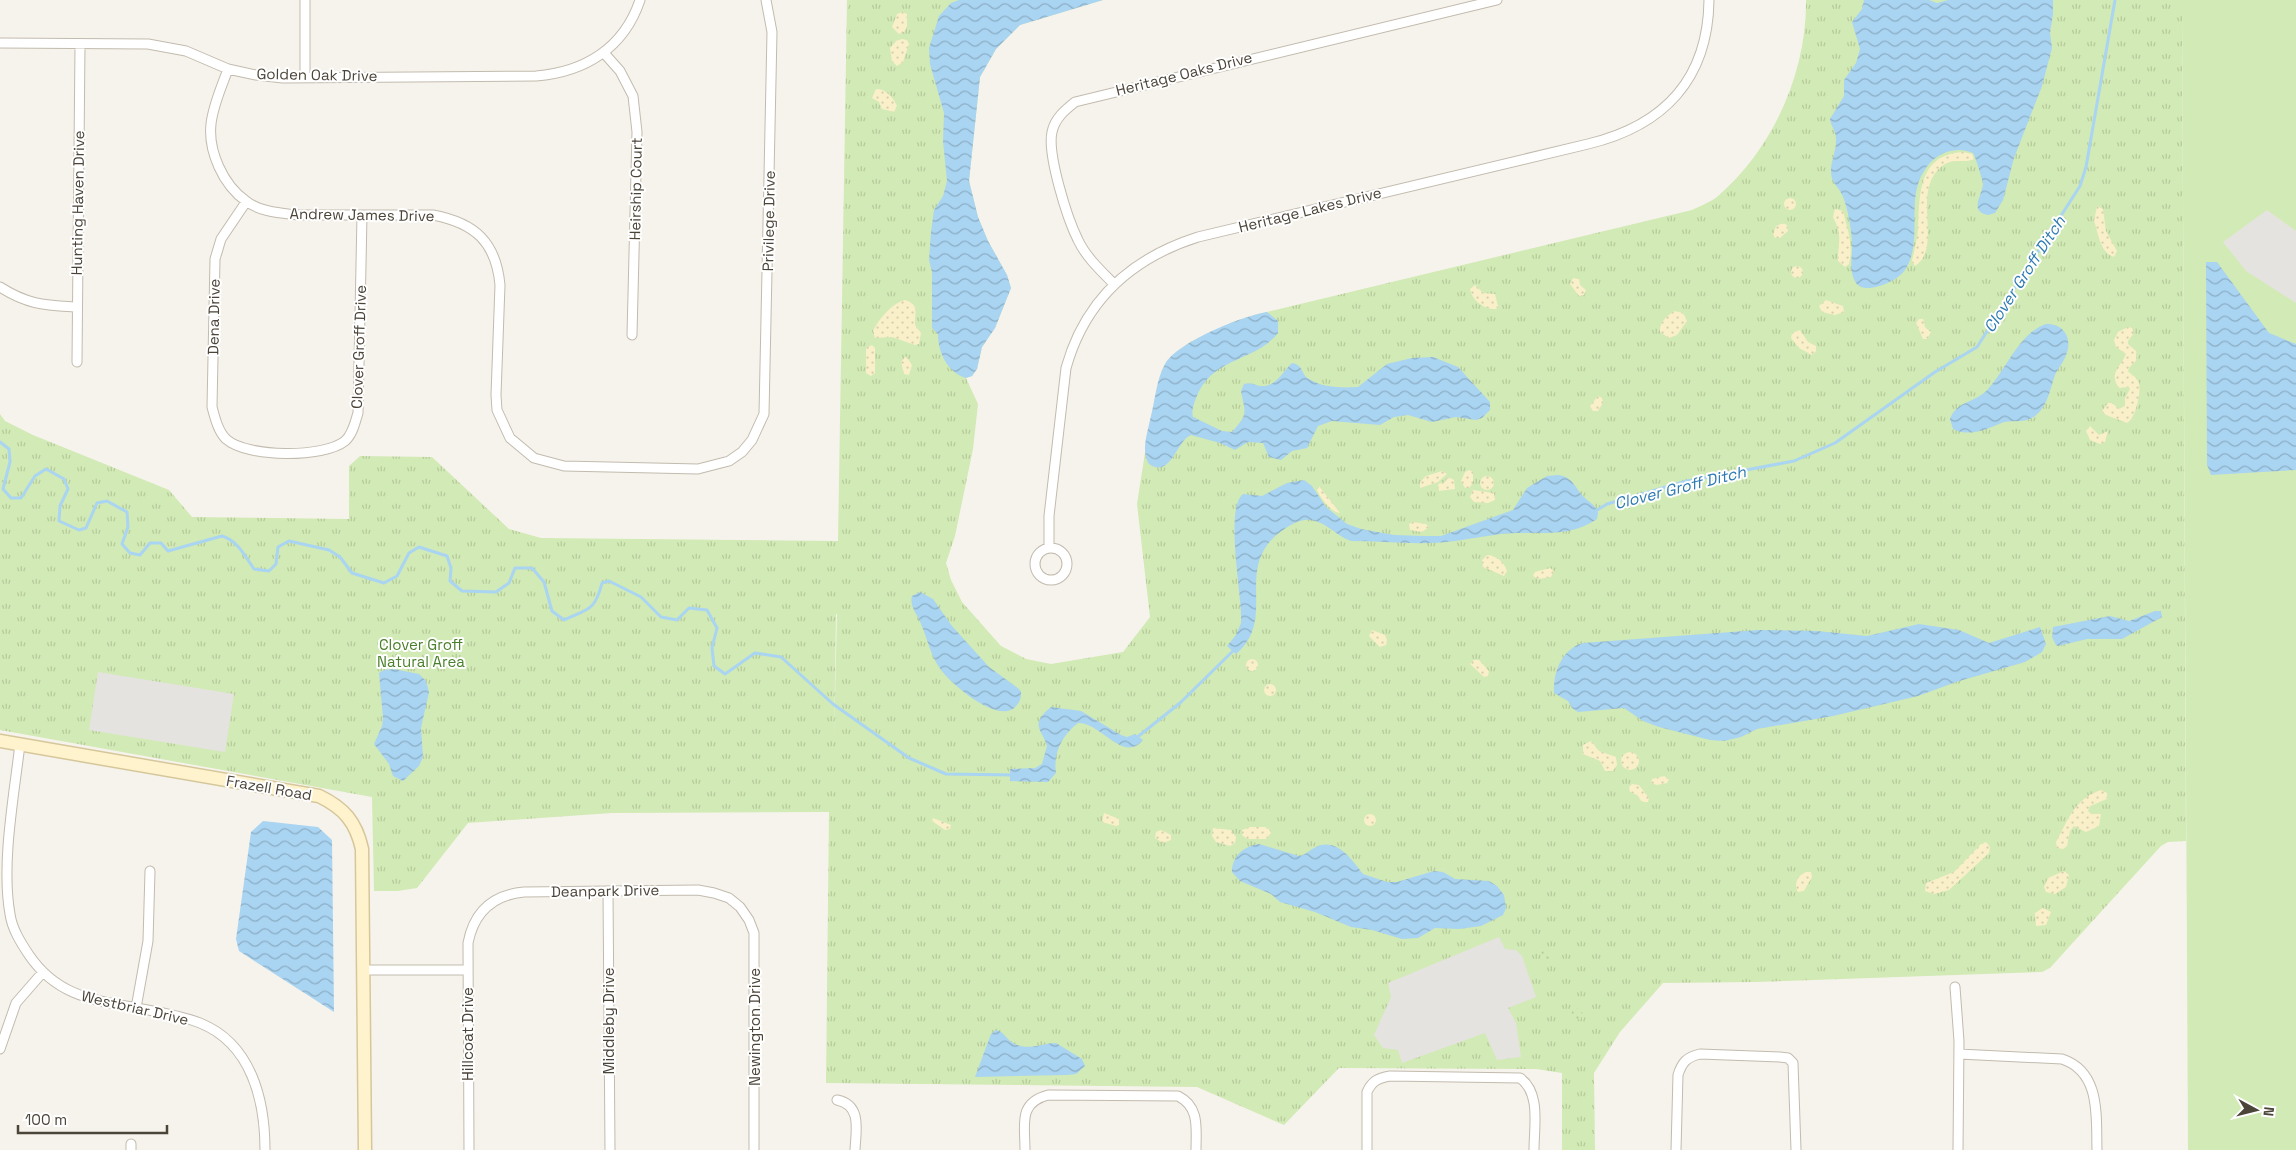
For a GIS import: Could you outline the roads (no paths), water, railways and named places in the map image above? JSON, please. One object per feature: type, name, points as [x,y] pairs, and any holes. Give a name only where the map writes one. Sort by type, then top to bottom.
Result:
[{"type":"street","points":[[305,77],[306,0]]},
{"type":"street","name":"Golden Oak Drive","points":[[0,43],[148,44],[165,46],[186,51],[228,69],[256,75],[305,77],[551,75],[579,66],[604,53],[623,34],[640,0]]},
{"type":"street","name":"Privilege Drive","points":[[752,440],[764,414],[766,397],[772,32],[766,0]]},
{"type":"street","name":"Heritage Oaks Drive","points":[[1114,284],[1094,264],[1078,241],[1068,215],[1052,156],[1052,131],[1057,120],[1075,102],[1497,0]]},
{"type":"street","name":"Heritage Lakes Drive","points":[[1049,548],[1049,516],[1066,368],[1070,353],[1087,318],[1114,284],[1152,255],[1198,237],[1625,134],[1659,113],[1686,83],[1703,44],[1707,29],[1709,0]]},
{"type":"street","name":"Hunting Haven Drive","points":[[77,362],[80,44]]},
{"type":"street","name":"Heirship Court","points":[[604,53],[620,71],[633,96],[637,132],[632,335]]},
{"type":"street","name":"Andrew James Drive","points":[[228,69],[211,124],[212,145],[223,174],[232,188],[246,202],[278,213],[433,215],[451,218],[467,225],[482,237],[498,267],[500,285],[497,410],[510,438],[534,458],[564,466],[698,469],[729,461],[742,452],[752,440]]},
{"type":"street","name":"Dena Drive","points":[[226,438],[216,424],[212,407],[215,259],[230,222],[246,202]]},
{"type":"street","name":"Clover Groff Drive","points":[[226,438],[242,448],[261,452],[315,452],[336,447],[347,439],[358,413],[362,215]]},
{"type":"street","points":[[0,287],[19,299],[34,303],[77,306]]},
{"type":"street","name":"Frazell Road","points":[[0,741],[319,796],[336,804],[354,824],[362,849],[365,1150]]},
{"type":"street","name":"Westbriar Drive","points":[[20,744],[12,812],[7,889],[10,916],[20,942],[50,980],[86,998],[202,1024],[232,1046],[247,1064],[256,1083],[265,1126],[265,1150]]},
{"type":"street","points":[[136,1008],[148,941],[150,871]]},
{"type":"street","name":"Deanpark Drive","points":[[475,920],[490,903],[511,893],[698,890],[729,898],[740,907]]},
{"type":"street","name":"Middleby Drive","points":[[608,891],[610,1150]]},
{"type":"street","name":"Newington Drive","points":[[740,907],[749,920],[756,948],[754,1150]]},
{"type":"street","name":"Hillcoat Drive","points":[[469,1150],[468,943],[475,920]]},
{"type":"street","points":[[363,970],[468,970]]},
{"type":"street","points":[[0,1049],[16,1003],[43,972]]},
{"type":"street","points":[[1955,988],[1959,1054],[1958,1150]]},
{"type":"street","points":[[1676,1150],[1678,1074],[1682,1064],[1690,1057],[1700,1054],[1788,1058],[1793,1063],[1796,1150]]},
{"type":"street","points":[[1959,1054],[2062,1058],[2074,1063],[2084,1074],[2096,1098],[2097,1150]]},
{"type":"street","points":[[1367,1150],[1367,1092],[1371,1084],[1380,1078],[1390,1076],[1520,1078],[1529,1085],[1534,1095],[1534,1150]]},
{"type":"street","points":[[1025,1150],[1028,1105],[1035,1098],[1048,1095],[1178,1096],[1188,1101],[1196,1117],[1196,1150]]},
{"type":"street","points":[[837,1100],[846,1102],[852,1107],[856,1115],[855,1150]]},
{"type":"water","points":[[959,0],[1103,0],[1020,25],[996,49],[980,77],[969,181],[978,217],[988,241],[1007,275],[1011,288],[995,328],[982,347],[977,369],[972,376],[966,378],[959,375],[949,366],[942,354],[938,334],[932,328],[932,272],[929,260],[934,210],[943,196],[947,181],[943,141],[944,113],[930,64],[929,48],[939,16],[951,3]]},
{"type":"water","points":[[1864,0],[1929,0],[1937,3],[1948,0],[2053,0],[2050,33],[2052,48],[2042,86],[2014,158],[2003,200],[1995,213],[1988,215],[1979,210],[1978,202],[1983,183],[1973,153],[1959,150],[1939,156],[1928,165],[1919,182],[1916,195],[1913,246],[1905,270],[1896,278],[1874,288],[1860,287],[1852,273],[1852,241],[1848,213],[1842,195],[1831,176],[1836,138],[1830,119],[1844,96],[1844,80],[1856,63],[1860,49],[1852,22],[1862,9]]},
{"type":"water","points":[[2206,262],[2217,262],[2269,333],[2296,344],[2296,470],[2211,475],[2207,465]]},
{"type":"water","points":[[1267,312],[1278,321],[1278,333],[1257,350],[1212,374],[1203,384],[1196,398],[1193,417],[1222,431],[1232,432],[1241,421],[1244,413],[1241,391],[1244,384],[1251,383],[1266,386],[1271,384],[1292,363],[1301,368],[1306,377],[1320,384],[1333,387],[1358,387],[1387,364],[1412,358],[1433,357],[1458,367],[1490,402],[1490,410],[1482,418],[1476,420],[1456,417],[1432,422],[1408,415],[1394,417],[1380,425],[1332,421],[1318,426],[1307,448],[1292,451],[1281,460],[1269,457],[1263,443],[1248,442],[1235,450],[1220,443],[1191,435],[1181,444],[1173,457],[1163,467],[1149,464],[1145,454],[1146,437],[1158,384],[1165,364],[1183,347],[1196,339],[1227,324]]},
{"type":"water","points":[[2046,324],[2052,324],[2062,329],[2067,338],[2068,349],[2055,375],[2048,397],[2039,412],[2030,419],[2008,421],[1976,432],[1970,433],[1953,429],[1950,419],[1957,408],[1983,394],[1995,381],[2028,335]]},
{"type":"water","points":[[1558,475],[1568,478],[1594,506],[1598,513],[1597,519],[1585,526],[1562,532],[1501,534],[1429,543],[1351,541],[1311,520],[1292,524],[1269,542],[1260,558],[1257,574],[1254,624],[1248,639],[1236,654],[1227,646],[1236,635],[1241,623],[1235,517],[1238,503],[1243,494],[1262,496],[1287,483],[1304,480],[1312,486],[1326,507],[1347,524],[1361,529],[1394,535],[1441,536],[1513,510],[1527,488],[1547,476]]},
{"type":"water","points":[[920,592],[933,599],[952,626],[989,667],[1019,689],[1021,692],[1020,698],[1016,706],[1009,711],[999,711],[988,707],[965,693],[946,676],[937,664],[914,610],[911,600],[912,596]]},
{"type":"water","points":[[2155,611],[2161,611],[2162,617],[2122,639],[2087,639],[2058,646],[2052,637],[2053,627],[2110,616],[2129,621]]},
{"type":"water","points":[[1919,624],[1959,630],[1989,643],[2040,627],[2046,644],[2042,652],[2025,662],[1956,682],[1918,696],[1833,716],[1757,729],[1741,737],[1724,741],[1710,740],[1659,727],[1643,721],[1624,708],[1578,712],[1572,708],[1568,701],[1554,693],[1555,677],[1560,662],[1569,650],[1583,643],[1758,630],[1817,631],[1867,636]]},
{"type":"water","points":[[394,669],[419,674],[426,681],[429,692],[421,728],[423,757],[419,766],[403,781],[393,776],[389,764],[374,744],[382,726],[383,718],[379,673],[384,670]]},
{"type":"water","points":[[1051,707],[1081,711],[1121,735],[1127,737],[1135,734],[1143,740],[1135,746],[1120,745],[1087,724],[1078,723],[1063,739],[1057,752],[1056,773],[1048,782],[1010,781],[1010,769],[1035,768],[1042,764],[1047,746],[1040,731],[1039,723],[1040,718]]},
{"type":"water","points":[[263,821],[318,827],[332,840],[334,1012],[239,951],[236,939],[251,832]]},
{"type":"water","points":[[1259,844],[1299,856],[1316,847],[1331,845],[1343,851],[1363,874],[1387,882],[1397,882],[1434,871],[1443,872],[1455,879],[1489,881],[1497,886],[1504,895],[1506,908],[1503,915],[1481,926],[1459,929],[1435,928],[1418,938],[1402,939],[1372,930],[1351,927],[1315,912],[1280,902],[1271,894],[1240,881],[1232,872],[1234,861],[1248,847]]},
{"type":"water","points":[[996,1030],[1012,1043],[1020,1046],[1030,1047],[1056,1043],[1082,1059],[1085,1066],[1076,1074],[1067,1075],[975,1077],[991,1034]]},
{"type":"waterway","name":"Clover Groff Ditch","points":[[1594,512],[1607,504],[1687,481],[1794,461],[1835,443],[1935,372],[1977,347],[2080,186],[2086,167],[2115,0]]},
{"type":"waterway","points":[[0,442],[9,449],[10,462],[3,489],[11,498],[21,498],[35,476],[46,469],[64,479],[68,489],[60,506],[59,521],[79,530],[86,528],[97,503],[107,501],[127,512],[128,527],[122,544],[130,553],[140,555],[150,543],[161,543],[168,551],[222,536],[237,545],[254,569],[269,571],[276,564],[278,547],[289,541],[329,550],[340,557],[352,573],[384,583],[397,576],[409,553],[419,547],[447,556],[451,568],[450,581],[462,591],[496,592],[509,583],[515,568],[532,568],[544,582],[552,611],[564,620],[589,608],[596,599],[602,583],[609,581],[641,597],[661,617],[677,620],[689,608],[707,610],[717,628],[712,648],[714,666],[725,674],[755,653],[781,657],[833,704],[909,758],[946,774],[1014,775]]},
{"type":"waterway","name":"Clover Groff Ditch","points":[[1135,739],[1180,703],[1235,649]]},
{"type":"park label","name":"Clover Groff Natural Area","points":[[421,654]]}]
